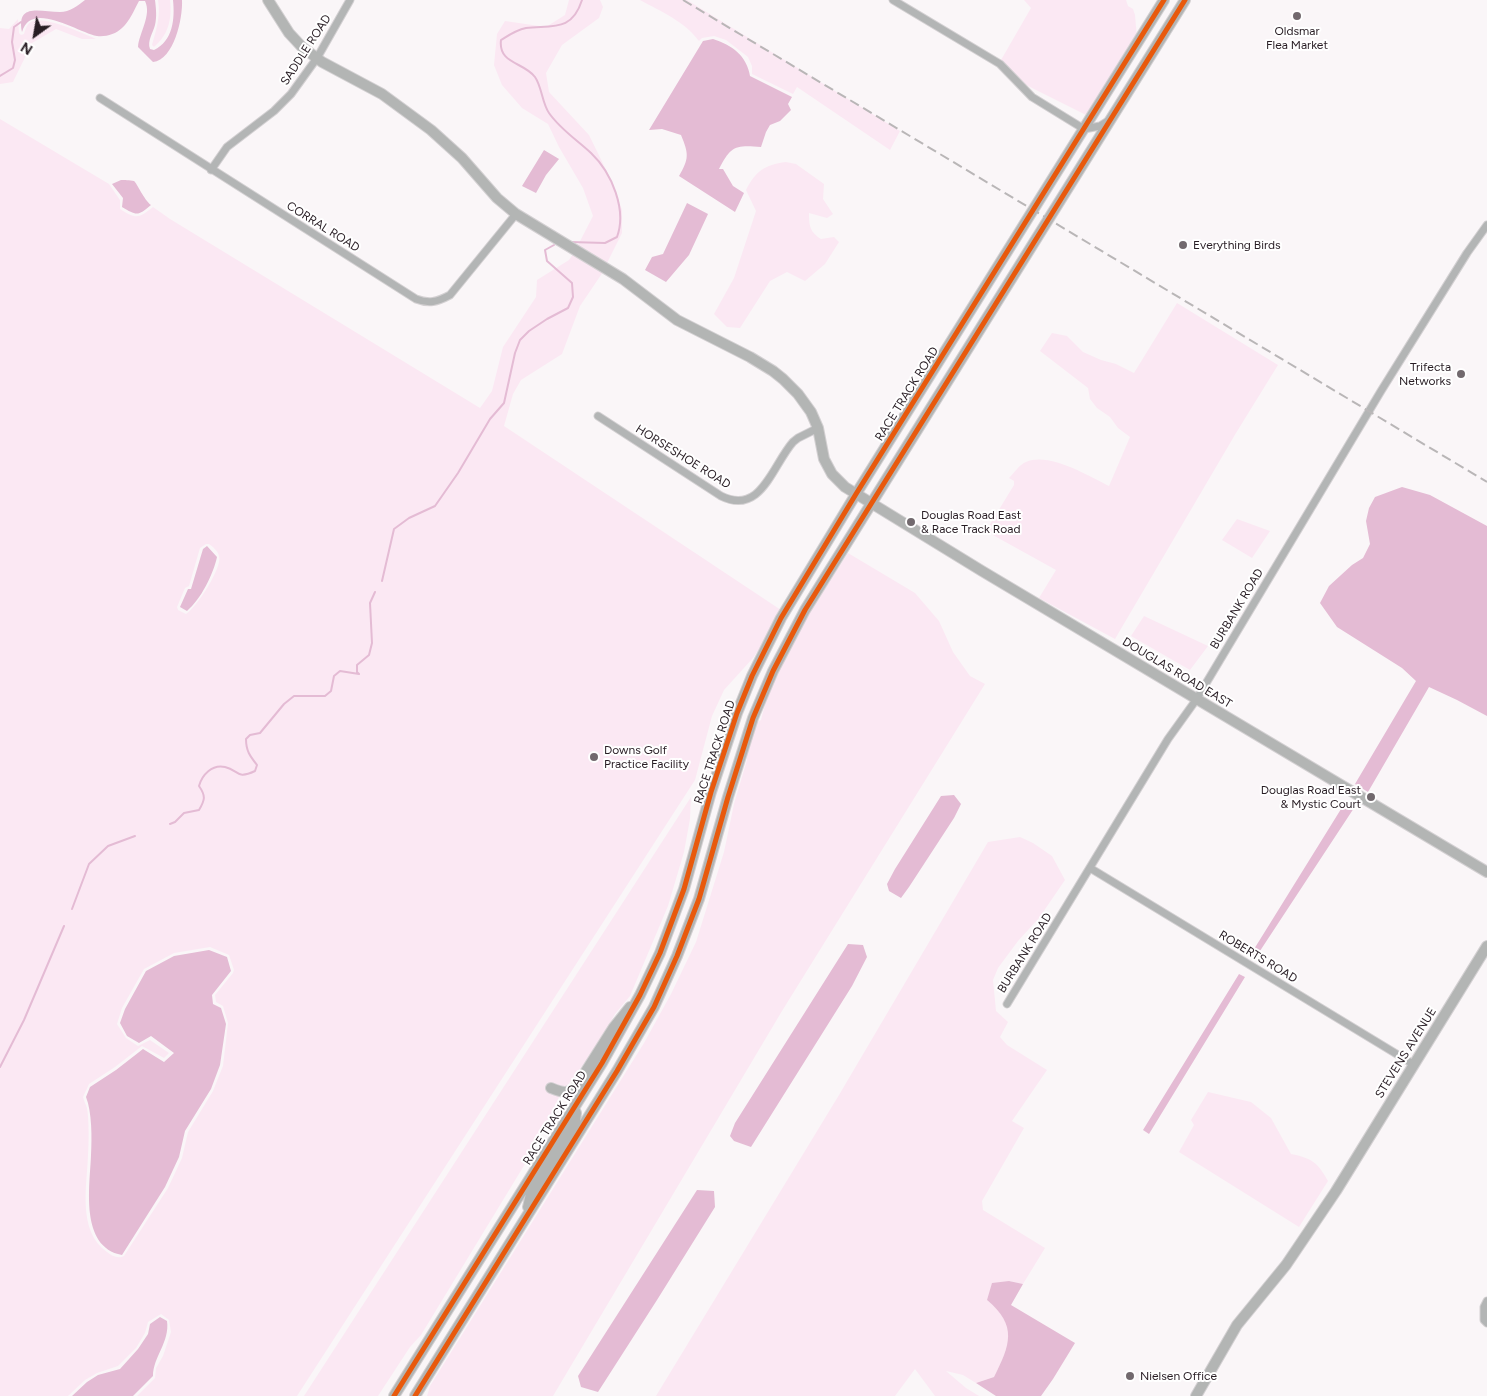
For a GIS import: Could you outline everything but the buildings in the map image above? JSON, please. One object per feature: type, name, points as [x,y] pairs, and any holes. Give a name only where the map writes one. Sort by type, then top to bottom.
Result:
[{"type":"main road","name":"DOUGLAS ROAD EAST","points":[[268,0],[289,33],[302,47],[317,58],[376,90],[431,130],[462,158],[497,198],[516,214],[623,279],[682,323],[750,356],[773,371],[791,387],[805,404],[818,428],[822,451],[828,467],[838,481],[856,494],[1196,700],[1487,872]]},
{"type":"main road","name":"RACE TRACK ROAD","points":[[394,1396],[574,1108],[615,1041],[639,997],[663,946],[684,889],[710,792],[724,750],[752,676],[781,618],[856,494],[1164,0]]},
{"type":"main road","points":[[1136,78],[1140,61],[1176,0]]},
{"type":"main road","name":"RACE TRACK ROAD","points":[[415,1396],[617,1071],[654,1007],[677,956],[699,899],[746,737],[764,692],[805,610],[1185,0]]},
{"type":"main road","points":[[1108,91],[1128,91]]},
{"type":"main road","name":"STEVENS AVENUE","points":[[1196,1396],[1237,1325],[1286,1266],[1347,1174],[1487,946]]},
{"type":"main road","points":[[551,1088],[566,1092],[576,1088],[619,1018],[639,997]]},
{"type":"main road","points":[[525,1218],[531,1194],[575,1121],[574,1108]]},
{"type":"street","name":"SADDLE ROAD","points":[[211,170],[227,147],[284,102],[304,78],[346,10],[350,0]]},
{"type":"street","points":[[893,0],[1000,64],[1032,98],[1084,129],[1100,126],[1110,121]]},
{"type":"street","name":"CORRAL ROAD","points":[[100,98],[416,299],[426,302],[438,302],[450,295],[516,214]]},
{"type":"street","name":"BURBANK ROAD","points":[[1007,1004],[1168,740],[1196,700],[1381,391],[1467,253],[1487,225]]},
{"type":"street","name":"HORSESHOE ROAD","points":[[598,416],[721,496],[742,502],[753,497],[762,488],[793,442],[818,428]]},
{"type":"street","name":"ROBERTS ROAD","points":[[1090,868],[1413,1064]]},
{"type":"street","points":[[1486,1322],[1484,1307],[1487,1302]]},
{"type":"shaded area","points":[[85,0],[155,0],[156,22],[149,43],[150,49],[154,50],[169,35],[174,15],[173,0],[182,0],[179,27],[172,46],[167,54],[153,62],[138,47],[147,12],[145,1],[139,1],[130,19],[122,28],[117,32],[107,35],[97,36],[44,18],[35,19],[27,23],[22,32],[21,23],[26,12],[38,10],[64,12]]},
{"type":"shaded area","points":[[158,0],[170,0],[170,20],[163,37],[154,47],[152,45],[158,17]]},
{"type":"shaded area","points":[[569,0],[600,0],[603,7],[599,18],[562,45],[546,73],[549,92],[589,135],[612,182],[622,210],[622,233],[606,265],[577,247],[593,216],[583,188],[548,124],[522,108],[502,85],[494,65],[497,34],[505,21],[546,27],[565,15]]},
{"type":"shaded area","points":[[640,0],[687,0],[900,131],[890,150],[797,87],[793,94],[752,74],[752,66],[748,57],[726,40],[714,36],[702,38],[699,41],[680,22]]},
{"type":"shaded area","points":[[1024,0],[1126,0],[1128,6],[1133,9],[1137,38],[1088,116],[1024,84],[1001,60],[1031,8]]},
{"type":"shaded area","points":[[18,19],[19,33],[21,35],[24,34],[29,23],[39,20],[64,26],[96,39],[82,39],[56,29],[32,43],[13,82],[0,84],[0,28],[9,29]]},
{"type":"shaded area","points":[[713,39],[726,44],[738,52],[746,63],[750,76],[792,97],[788,104],[791,110],[780,121],[770,125],[761,147],[745,146],[731,151],[719,169],[723,169],[733,186],[744,193],[735,212],[679,176],[687,156],[681,135],[662,129],[649,130],[703,41]]},
{"type":"shaded area","points":[[0,119],[109,184],[120,200],[120,209],[134,216],[140,216],[153,207],[480,408],[492,391],[503,347],[536,297],[537,280],[569,260],[573,254],[603,272],[580,306],[562,354],[521,380],[513,394],[504,426],[781,610],[753,658],[724,690],[712,716],[695,780],[297,1396],[137,1396],[155,1378],[156,1368],[163,1356],[171,1332],[169,1320],[161,1314],[148,1322],[145,1333],[136,1348],[118,1366],[97,1373],[85,1380],[68,1396],[0,1396]],"holes":[[[209,544],[219,556],[217,569],[208,587],[186,614],[178,610],[177,607],[185,588],[189,586],[200,548]],[[210,947],[229,955],[234,970],[215,995],[216,1002],[223,1006],[228,1023],[223,1066],[213,1091],[188,1132],[182,1158],[168,1188],[124,1256],[115,1257],[98,1243],[91,1232],[88,1220],[86,1207],[88,1125],[87,1108],[83,1097],[89,1084],[142,1046],[164,1058],[169,1053],[150,1040],[138,1046],[126,1038],[117,1024],[122,1008],[144,969],[174,953]]]},
{"type":"shaded area","points":[[544,150],[559,159],[546,175],[536,193],[522,186]]},
{"type":"shaded area","points":[[786,162],[796,164],[824,184],[823,199],[833,214],[827,218],[809,213],[810,225],[814,234],[821,239],[834,237],[839,242],[825,264],[805,281],[787,272],[770,281],[740,328],[727,327],[714,314],[734,278],[756,211],[746,190],[753,178],[766,167]]},
{"type":"shaded area","points":[[121,180],[134,181],[151,205],[137,214],[122,207],[123,198],[112,184]]},
{"type":"shaded area","points":[[687,203],[708,214],[689,255],[666,282],[645,270],[652,257],[663,254]]},
{"type":"shaded area","points":[[1177,303],[1278,365],[1115,639],[1039,598],[1056,570],[982,529],[989,526],[1014,485],[1014,481],[1009,478],[1024,463],[1046,460],[1080,471],[1109,486],[1130,437],[1118,428],[1110,417],[1097,408],[1090,399],[1088,388],[1040,351],[1052,333],[1067,336],[1083,352],[1134,373]]},
{"type":"shaded area","points":[[1402,487],[1430,495],[1487,526],[1487,716],[1429,687],[1368,792],[1355,784],[1416,681],[1402,668],[1337,627],[1320,603],[1329,586],[1352,565],[1363,558],[1370,544],[1366,521],[1369,508],[1375,497]]},
{"type":"shaded area","points":[[1237,519],[1270,531],[1252,558],[1222,540]]},
{"type":"shaded area","points":[[207,546],[217,557],[215,564],[202,593],[187,611],[180,607],[188,589],[191,589],[203,549]]},
{"type":"shaded area","points":[[848,553],[915,593],[939,621],[953,652],[970,676],[985,684],[782,1011],[553,1396],[427,1396],[430,1386],[644,1043],[671,994],[696,942],[724,852],[734,804],[747,760],[747,743],[754,724],[761,720],[767,698],[786,655]]},
{"type":"shaded area","points":[[1144,616],[1208,646],[1190,670],[1131,636]]},
{"type":"shaded area","points":[[954,795],[961,804],[954,818],[909,887],[901,898],[889,891],[887,884],[895,869],[941,796]]},
{"type":"shaded area","points":[[691,797],[690,819],[684,852],[668,906],[630,996],[615,1014],[596,1048],[560,1095],[528,1159],[421,1335],[410,1347],[378,1396],[304,1396]]},
{"type":"shaded area","points":[[1346,801],[1354,808],[1256,957],[1251,954]]},
{"type":"shaded area","points":[[1020,837],[1052,856],[1065,880],[1039,918],[1018,941],[998,968],[993,980],[996,1011],[1008,1022],[1000,1037],[1007,1045],[1047,1070],[1012,1121],[1024,1128],[982,1201],[983,1210],[1045,1248],[1023,1284],[1009,1281],[987,1300],[1004,1319],[1009,1336],[1004,1355],[994,1377],[976,1383],[963,1375],[946,1371],[979,1396],[935,1396],[915,1369],[895,1396],[656,1396],[839,1095],[988,842]]},
{"type":"shaded area","points":[[848,944],[863,945],[867,957],[852,986],[751,1147],[734,1141],[730,1136],[735,1123]]},
{"type":"shaded area","points":[[209,950],[227,957],[231,971],[212,995],[213,1004],[221,1008],[226,1024],[220,1065],[211,1089],[185,1131],[179,1157],[165,1187],[122,1255],[108,1250],[99,1240],[93,1228],[89,1198],[91,1125],[86,1097],[90,1087],[143,1049],[164,1062],[174,1053],[151,1036],[139,1043],[127,1036],[120,1023],[125,1009],[146,971],[174,956]]},
{"type":"shaded area","points":[[1239,974],[1245,977],[1149,1134],[1143,1130]]},
{"type":"shaded area","points":[[1208,1092],[1251,1102],[1271,1118],[1291,1154],[1314,1162],[1324,1175],[1328,1181],[1299,1227],[1179,1152],[1194,1125],[1191,1120]]},
{"type":"shaded area","points":[[697,1190],[714,1191],[715,1207],[598,1392],[581,1387],[578,1376]]},
{"type":"shaded area","points":[[1009,1281],[1023,1284],[1011,1305],[1075,1343],[1041,1396],[996,1396],[976,1383],[994,1377],[1004,1355],[1008,1336],[1007,1327],[997,1309],[987,1300],[992,1283]]},
{"type":"shaded area","points":[[160,1317],[167,1321],[167,1329],[153,1376],[133,1396],[72,1396],[98,1375],[120,1369],[138,1349],[148,1334],[150,1324]]},
{"type":"waterway","points":[[570,242],[605,243],[617,237],[620,215],[616,192],[599,161],[553,119],[545,105],[535,77],[503,54],[501,40],[522,29],[560,25],[567,22],[578,10],[582,0]]},
{"type":"waterway","points":[[0,76],[13,68],[15,60],[12,42],[14,27],[21,22]]},
{"type":"waterway","points":[[382,581],[394,529],[409,518],[435,506],[458,473],[490,419],[504,403],[515,353],[520,340],[529,331],[568,308],[573,297],[572,283],[547,261],[545,250],[554,245]]},
{"type":"waterway","points":[[170,824],[175,822],[184,813],[199,810],[204,798],[199,786],[202,778],[208,771],[216,767],[230,768],[238,774],[244,775],[255,771],[257,765],[249,753],[246,739],[250,735],[260,733],[284,704],[294,696],[325,696],[331,691],[334,676],[340,671],[359,674],[357,672],[357,665],[369,655],[372,643],[370,603],[375,592]]},
{"type":"waterway","points":[[72,909],[89,864],[108,846],[135,836]]},
{"type":"waterway","points":[[0,1067],[24,1020],[64,926]]},
{"type":"railway","points":[[683,0],[1487,482]]},
{"type":"cycle path","points":[[394,1396],[602,1063],[640,995],[660,953],[684,889],[711,792],[737,713],[752,676],[781,618],[856,494],[1164,0]]},
{"type":"cycle path","points":[[415,1396],[617,1071],[654,1007],[677,956],[699,899],[753,718],[773,671],[805,610],[1185,0]]},
{"type":"place","name":"Oldsmar Flea Market","points":[[1297,16]]},
{"type":"place","name":"Everything Birds","points":[[1183,245]]},
{"type":"place","name":"Trifecta Networks","points":[[1461,374]]},
{"type":"place","name":"Douglas Road East & Race Track Road","points":[[911,522]]},
{"type":"place","name":"Downs Golf Practice Facility","points":[[594,757]]},
{"type":"place","name":"Douglas Road East & Mystic Court","points":[[1371,797]]},
{"type":"place","name":"Nielsen Office","points":[[1130,1376]]}]
